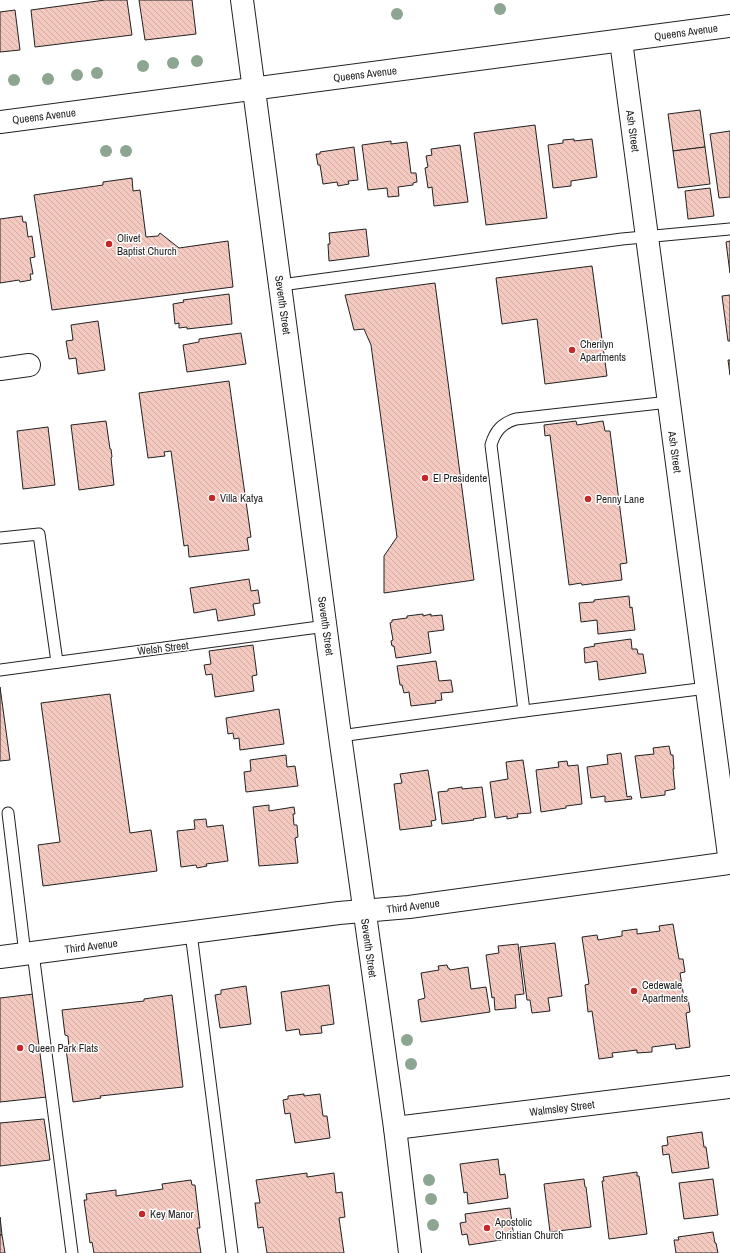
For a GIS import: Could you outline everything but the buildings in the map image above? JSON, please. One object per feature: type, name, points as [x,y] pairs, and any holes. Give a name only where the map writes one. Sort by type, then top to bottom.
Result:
[{"type":"street","name":"Seventh Street","points":[[242,0],[410,1253]]},
{"type":"street","name":"Queens Avenue","points":[[0,122],[730,26]]},
{"type":"street","name":"Ash Street","points":[[621,41],[730,863]]},
{"type":"street","points":[[0,369],[29,365]]},
{"type":"street","name":"Third Avenue","points":[[0,957],[334,914],[409,907],[730,863]]},
{"type":"street","name":"Walmsley Street","points":[[394,1128],[730,1087]]},
{"type":"lane","points":[[280,285],[647,236],[730,229]]},
{"type":"lane","points":[[524,711],[491,445],[493,437],[500,426],[507,421],[516,419],[669,402]]},
{"type":"lane","points":[[0,538],[39,534],[57,662]]},
{"type":"lane","name":"Welsh Street","points":[[0,670],[326,626]]},
{"type":"lane","points":[[340,736],[707,688]]},
{"type":"lane","points":[[8,813],[72,1253]]},
{"type":"lane","points":[[191,932],[232,1253]]},
{"type":"place","name":"Olivet Baptist Church","points":[[109,244]]},
{"type":"place","name":"Cherilyn Apartments","points":[[572,350]]},
{"type":"place","name":"El Presidente","points":[[425,478]]},
{"type":"place","name":"Villa Katya","points":[[212,498]]},
{"type":"place","name":"Penny Lane","points":[[588,499]]},
{"type":"place","name":"Cedewale Apartments","points":[[634,991]]},
{"type":"place","name":"Queen Park Flats","points":[[20,1048]]},
{"type":"place","name":"Key Manor","points":[[142,1214]]},
{"type":"place","name":"Apostolic Christian Church","points":[[487,1228]]}]
